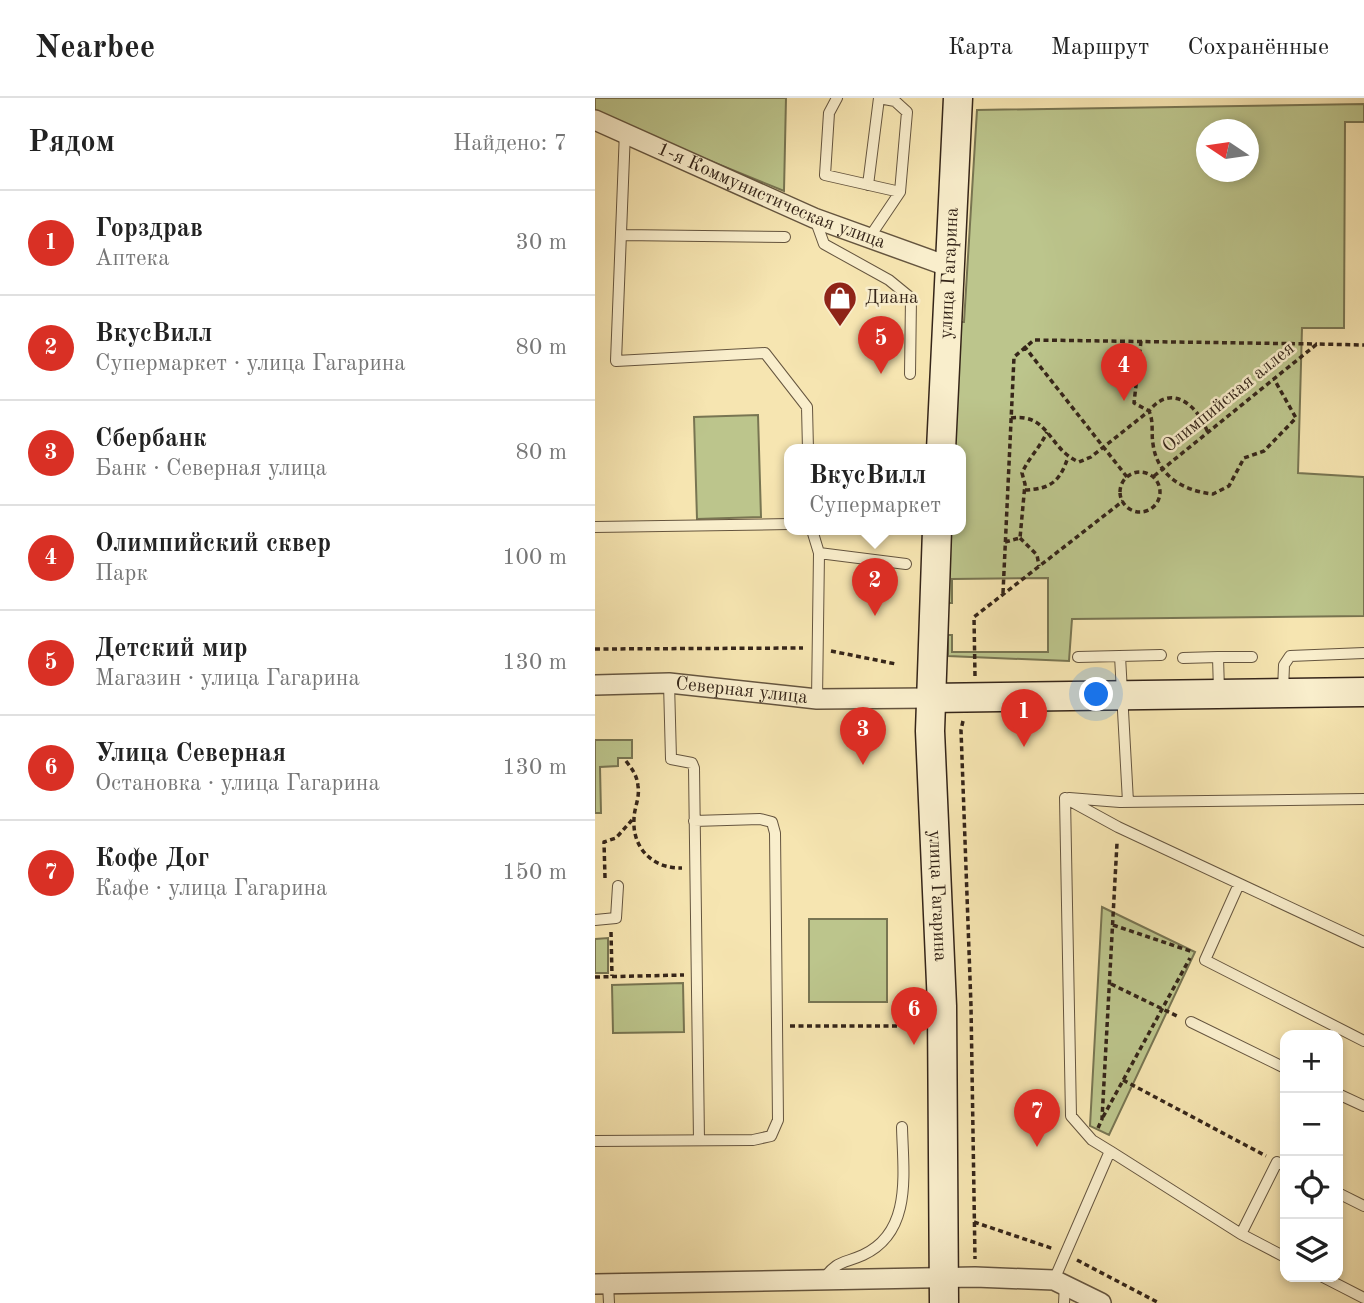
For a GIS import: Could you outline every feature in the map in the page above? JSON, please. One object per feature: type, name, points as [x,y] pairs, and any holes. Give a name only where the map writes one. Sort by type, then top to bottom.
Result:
[{"type":"street","name":"улица Гагарина","points":[[941,444],[958,98]]},
{"type":"street","name":"1-я Коммунистическая улица","points":[[595,120],[625,131],[814,218],[950,267]]},
{"type":"street","name":"улица Гагарина","points":[[937,535],[930,698],[942,1006],[944,1290]]},
{"type":"street","name":"Северная улица","points":[[595,685],[669,684],[817,699],[930,698]]},
{"type":"street","points":[[930,698],[1364,692]]},
{"type":"street","points":[[604,1290],[823,1280],[944,1290],[1061,1289],[1101,1303]]},
{"type":"lane","points":[[837,98],[829,113],[825,175],[900,192]]},
{"type":"lane","points":[[868,185],[879,98],[895,101],[907,112],[900,192],[869,239]]},
{"type":"lane","points":[[625,131],[617,361],[765,353],[807,407],[808,444]]},
{"type":"lane","points":[[814,218],[824,244],[889,280],[911,298],[910,374]]},
{"type":"lane","points":[[621,235],[785,237]]},
{"type":"lane","points":[[595,527],[784,524]]},
{"type":"lane","points":[[814,535],[819,553],[817,699]]},
{"type":"lane","points":[[819,553],[906,564]]},
{"type":"lane","points":[[1283,693],[1284,665],[1290,656],[1364,653]]},
{"type":"lane","points":[[1078,657],[1161,654]]},
{"type":"lane","points":[[1120,656],[1128,802]]},
{"type":"lane","points":[[1183,657],[1252,657]]},
{"type":"lane","points":[[1218,657],[1219,695]]},
{"type":"lane","points":[[669,684],[671,759],[692,763],[694,768],[699,1140]]},
{"type":"lane","points":[[1065,797],[1128,802],[1364,799]]},
{"type":"lane","points":[[1065,797],[1118,827],[1364,942]]},
{"type":"lane","points":[[1065,797],[1070,1116],[1092,1140],[1241,1234],[1280,1254]]},
{"type":"lane","points":[[595,1141],[753,1140],[771,1136],[778,1120],[775,833],[772,822],[760,818],[694,821]]},
{"type":"lane","points":[[1239,884],[1205,960],[1364,1041]]},
{"type":"lane","points":[[595,920],[616,918],[619,910],[618,886]]},
{"type":"lane","points":[[1191,1022],[1280,1066]]},
{"type":"lane","points":[[1343,1096],[1364,1106]]},
{"type":"lane","points":[[823,1280],[834,1265],[863,1255],[884,1242],[895,1222],[903,1201],[902,1127]]},
{"type":"lane","points":[[1061,1289],[1110,1151]]},
{"type":"lane","points":[[1241,1234],[1280,1166]]},
{"type":"lane","points":[[1343,1196],[1364,1206]]},
{"type":"lane","points":[[1333,1282],[1364,1298]]},
{"type":"path","points":[[1003,593],[1014,358],[1024,346],[1034,340],[1317,344]]},
{"type":"path","points":[[1141,341],[1134,403],[1149,411],[1153,418],[1153,446],[1162,470],[1173,481],[1192,491],[1213,494],[1222,492],[1230,486],[1244,458],[1264,451],[1296,418],[1274,379]]},
{"type":"path","name":"Олимпийская аллея","points":[[1154,477],[1317,344],[1364,345]]},
{"type":"path","points":[[1024,346],[1127,477]]},
{"type":"path","points":[[1011,418],[1032,419],[1043,425],[1068,457],[1079,462],[1104,447],[1167,396],[1179,399],[1202,418],[1208,433]]},
{"type":"path","points":[[1039,566],[1037,555],[1020,538],[1024,489],[1022,473],[1032,455],[1039,450],[1047,432]]},
{"type":"path","points":[[1024,489],[1046,489],[1057,481],[1068,457]]},
{"type":"path","points":[[1143,471],[1154,477],[1161,489],[1154,507],[1135,511],[1123,501],[1120,492],[1127,477],[1143,471]]},
{"type":"path","points":[[975,682],[974,617],[1123,501]]},
{"type":"path","points":[[1006,542],[1020,538]]},
{"type":"path","points":[[595,649],[819,648],[896,664]]},
{"type":"path","points":[[970,716],[964,721],[961,730],[971,1006],[974,1222]]},
{"type":"path","points":[[626,761],[636,774],[639,787],[633,819],[637,841],[647,857],[661,866],[695,868]]},
{"type":"path","points":[[618,886],[605,886],[604,842],[616,838],[633,819]]},
{"type":"path","points":[[1102,1119],[1118,827]]},
{"type":"path","points":[[610,920],[612,976]]},
{"type":"path","points":[[1113,925],[1193,952],[1205,960]]},
{"type":"path","points":[[1092,1140],[1193,952]]},
{"type":"path","points":[[595,977],[697,975]]},
{"type":"path","points":[[1110,984],[1191,1022]]},
{"type":"path","points":[[777,1026],[917,1026]]},
{"type":"path","points":[[1123,1080],[1280,1163]]},
{"type":"green space","points":[[595,98],[786,98],[784,191],[595,114]]},
{"type":"green space","points":[[1364,104],[1364,122],[1345,122],[1344,328],[1302,328],[1298,473],[1364,477],[1364,616],[1072,619],[1069,661],[948,656],[948,635],[952,635],[952,652],[1048,652],[1048,578],[952,579],[952,603],[947,603],[948,535],[966,535],[966,444],[947,444],[947,322],[964,322],[977,110]]},
{"type":"green space","points":[[758,415],[761,517],[697,519],[694,417]]},
{"type":"green space","points":[[595,740],[632,740],[632,758],[618,758],[618,766],[600,767],[601,813],[595,813]]},
{"type":"green space","points":[[1102,907],[1195,952],[1109,1135],[1090,1126]]},
{"type":"green space","points":[[809,919],[887,919],[887,1002],[809,1002]]},
{"type":"green space","points":[[608,938],[608,973],[595,973],[595,939]]},
{"type":"green space","points":[[683,983],[684,1032],[613,1033],[612,985]]},
{"type":"place","name":"Диана","points":[[840,328]]},
{"type":"place","name":"Детский мир","points":[[881,374]]},
{"type":"place","name":"Олимпийский сквер","points":[[1124,401]]},
{"type":"place","name":"ВкусВилл","points":[[875,616]]},
{"type":"place","name":"Горздрав","points":[[1024,747]]},
{"type":"place","name":"Сбербанк","points":[[863,765]]},
{"type":"place","name":"Улица Северная","points":[[914,1045]]},
{"type":"place","name":"Кофе Дог","points":[[1037,1147]]}]
